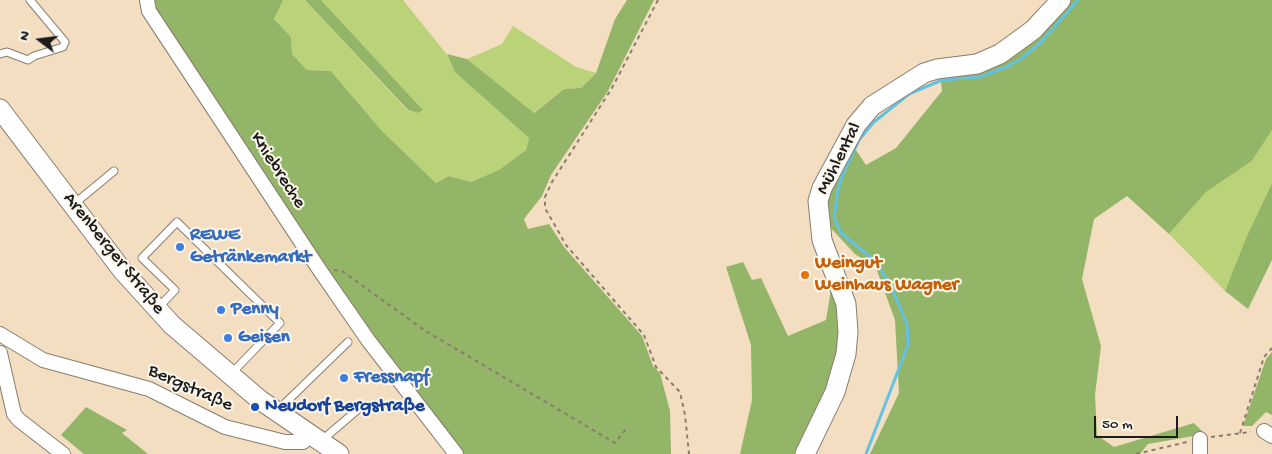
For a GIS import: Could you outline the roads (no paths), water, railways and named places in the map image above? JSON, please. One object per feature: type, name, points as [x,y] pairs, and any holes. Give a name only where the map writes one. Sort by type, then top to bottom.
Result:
[{"type":"street","name":"Kniebreche","points":[[147,0],[149,11],[319,269],[368,340],[456,454]]},
{"type":"street","name":"Mühlental","points":[[805,454],[835,392],[846,354],[848,332],[846,304],[826,252],[820,227],[818,201],[822,188],[856,125],[872,106],[924,74],[937,69],[972,66],[1000,54],[1033,30],[1061,0]]},
{"type":"street","name":"Arenberger Straße","points":[[0,109],[122,270],[157,309],[229,376],[276,412],[339,454]]},
{"type":"street","name":"Bergstraße","points":[[0,334],[43,360],[149,389],[225,427],[285,442],[303,442],[316,438]]},
{"type":"street","points":[[0,353],[14,414],[63,454]]},
{"type":"street","points":[[1200,439],[1200,454]]},
{"type":"lane","points":[[0,54],[7,52],[28,60],[34,56],[63,47],[65,42],[30,0]]},
{"type":"lane","points":[[72,205],[114,171]]},
{"type":"lane","points":[[157,309],[175,290],[142,258],[177,222],[280,324],[229,376]]},
{"type":"lane","points":[[276,412],[348,342]]},
{"type":"lane","points":[[316,438],[362,406]]},
{"type":"waterway","points":[[866,454],[908,345],[907,324],[890,284],[873,259],[841,233],[834,217],[838,189],[843,174],[859,140],[874,122],[909,94],[942,80],[980,77],[1021,59],[1041,42],[1078,0]]},
{"type":"place","name":"REWE Getränkemarkt","points":[[180,247]]},
{"type":"place","name":"Weingut Weinhaus Wagner","points":[[805,275]]},
{"type":"place","name":"Penny","points":[[221,310]]},
{"type":"place","name":"Geisen","points":[[228,338]]},
{"type":"place","name":"Fressnapf","points":[[344,378]]},
{"type":"place","name":"Neudorf Bergstraße","points":[[255,407]]}]
